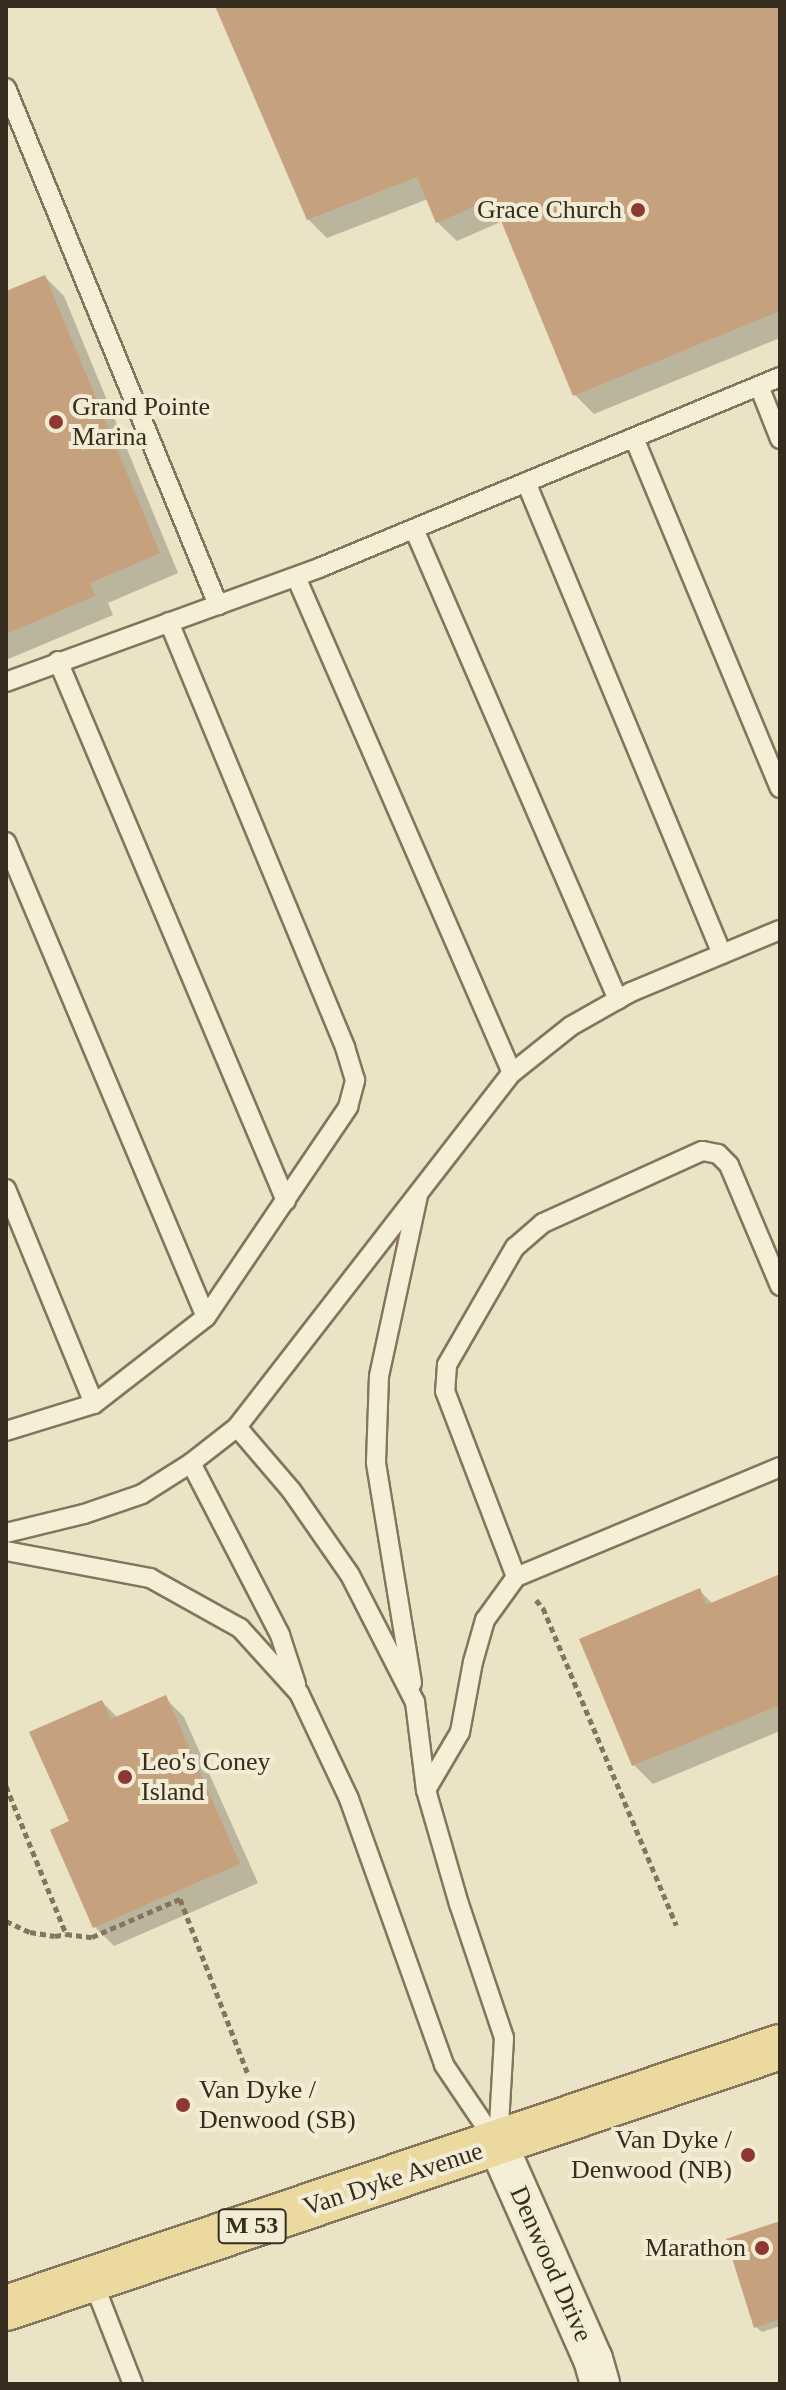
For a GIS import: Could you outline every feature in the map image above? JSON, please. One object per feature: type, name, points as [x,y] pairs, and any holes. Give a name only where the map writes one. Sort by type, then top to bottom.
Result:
[{"type":"main road","name":"Van Dyke Avenue","points":[[6,2308],[498,2145],[780,2047]]},
{"type":"street","name":"Denwood Drive","points":[[498,2145],[593,2359],[600,2384]]},
{"type":"lane","points":[[6,88],[14,135],[218,605]]},
{"type":"lane","points":[[6,682],[296,577],[780,377]]},
{"type":"lane","points":[[759,386],[780,439]]},
{"type":"lane","points":[[634,438],[780,788]]},
{"type":"lane","points":[[526,482],[722,954]]},
{"type":"lane","points":[[414,529],[618,1000]]},
{"type":"lane","points":[[296,577],[512,1073]]},
{"type":"lane","points":[[6,1431],[94,1404],[206,1317],[348,1107],[355,1080],[345,1047],[169,622]]},
{"type":"lane","points":[[58,661],[286,1201]]},
{"type":"lane","points":[[6,842],[206,1317]]},
{"type":"lane","points":[[6,1533],[84,1514],[142,1494],[191,1463],[237,1427],[512,1073],[571,1026],[618,1000],[780,930]]},
{"type":"lane","points":[[516,1577],[445,1391],[447,1365],[515,1247],[543,1223],[702,1151],[718,1154],[729,1165],[780,1286]]},
{"type":"lane","points":[[6,1189],[94,1404]]},
{"type":"lane","points":[[419,1189],[379,1376],[376,1462],[426,1790],[459,1904],[504,2038],[498,2145]]},
{"type":"lane","points":[[237,1427],[291,1490],[350,1575],[415,1702]]},
{"type":"lane","points":[[191,1463],[280,1635],[299,1693],[349,1799],[444,2065],[498,2145]]},
{"type":"lane","points":[[426,1790],[460,1732],[473,1662],[485,1620],[516,1577],[780,1467]]},
{"type":"lane","points":[[6,1551],[150,1578],[240,1628],[299,1693]]},
{"type":"lane","points":[[92,2279],[133,2384]]},
{"type":"path","points":[[516,1577],[543,1608],[676,1925]]},
{"type":"path","points":[[6,1786],[66,1934]]},
{"type":"path","points":[[6,1921],[30,1932],[92,1937],[180,1899],[247,2072]]},
{"type":"building","name":"Grace Church","points":[[215,6],[780,6],[780,311],[573,396],[492,199],[436,223],[417,177],[307,220]]},
{"type":"building","name":"Grand Pointe Marina","points":[[45,275],[160,553],[90,583],[95,596],[6,634],[6,291]]},
{"type":"building","points":[[780,1574],[780,1705],[632,1766],[579,1639],[700,1588],[706,1605]]},
{"type":"building","name":"Leo's Coney Island","points":[[166,1695],[240,1864],[93,1928],[50,1830],[69,1821],[29,1732],[102,1700],[111,1719]]},
{"type":"building","points":[[780,2221],[780,2319],[754,2328],[726,2239]]},
{"type":"place","name":"Grace Church","points":[[638,210]]},
{"type":"place","name":"Grand Pointe Marina","points":[[56,422]]},
{"type":"place","name":"Leo's Coney Island","points":[[125,1777]]},
{"type":"place","name":"Van Dyke / Denwood (SB)","points":[[183,2105]]},
{"type":"place","name":"Van Dyke / Denwood (NB)","points":[[748,2155]]},
{"type":"place","name":"Marathon","points":[[762,2248]]}]
